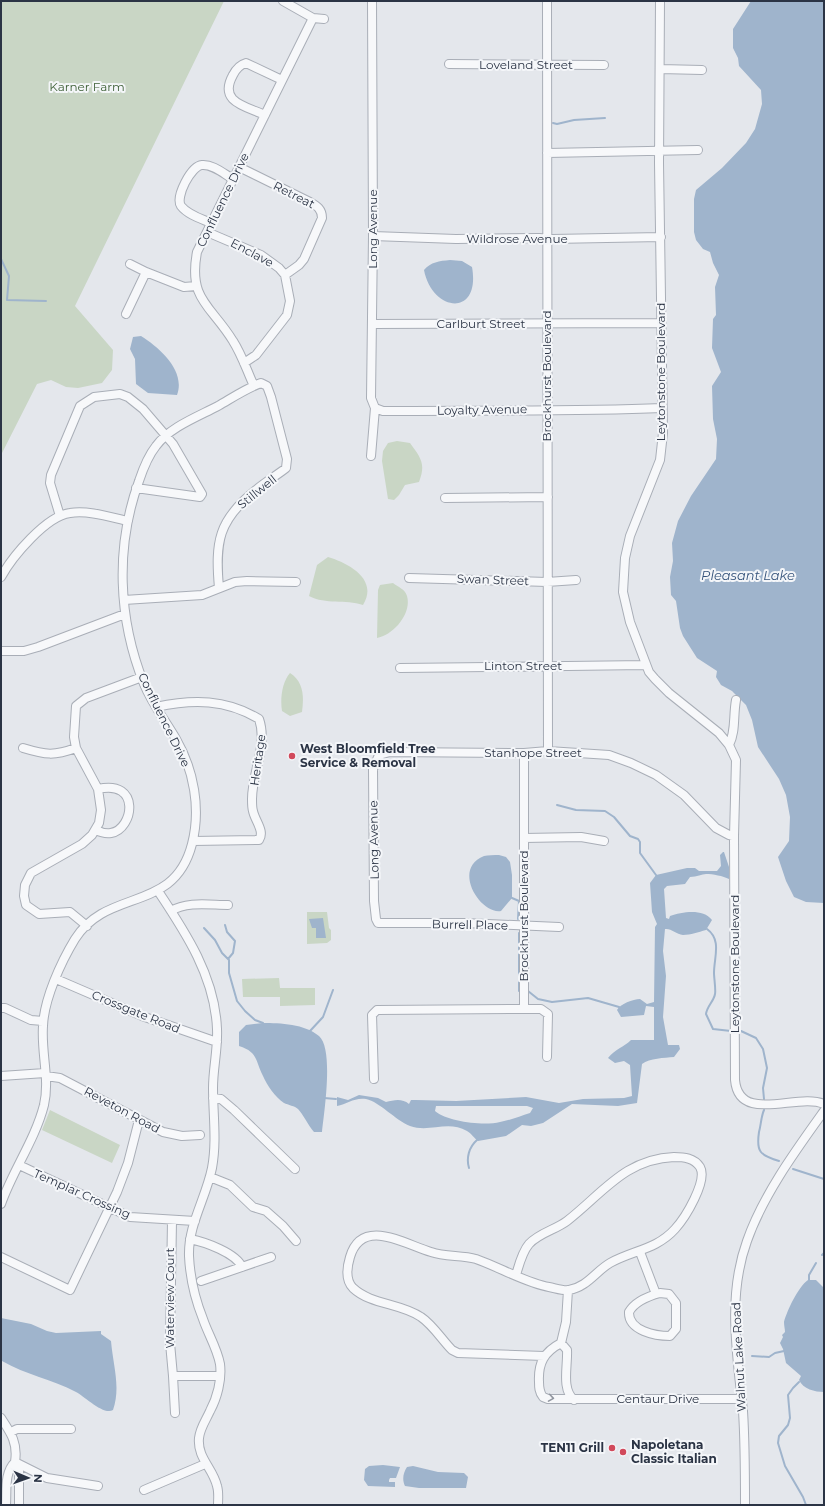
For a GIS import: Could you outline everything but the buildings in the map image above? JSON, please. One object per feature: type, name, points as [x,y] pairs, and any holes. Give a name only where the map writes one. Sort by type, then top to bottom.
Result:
[{"type":"street","points":[[283,1],[313,18],[324,19]]},
{"type":"street","name":"Long Avenue","points":[[371,456],[375,408],[371,398],[373,236],[372,1]]},
{"type":"street","name":"Brockhurst Boulevard","points":[[547,1],[546,238],[548,410],[548,750]]},
{"type":"street","name":"Leytonstone Boulevard","points":[[660,1],[659,150],[663,433],[660,460],[630,536],[623,570],[623,592],[630,622],[646,665],[655,679],[719,733],[729,745],[736,760],[734,836],[736,1090],[740,1097],[751,1103],[809,1102],[824,1104]]},
{"type":"street","name":"Confluence Drive","points":[[158,891],[177,874],[186,861],[195,831],[195,801],[189,769],[176,739],[156,707],[142,677],[130,642],[125,614],[123,555],[128,520],[136,488],[156,444],[181,425],[254,386],[234,342],[200,296],[196,286],[195,266],[197,252],[313,18]]},
{"type":"street","points":[[265,115],[229,96],[227,91],[229,81],[237,68],[241,64],[246,63],[282,80]]},
{"type":"street","name":"Loveland Street","points":[[449,64],[547,66],[604,65]]},
{"type":"street","points":[[660,68],[702,70]]},
{"type":"street","points":[[547,152],[698,150]]},
{"type":"street","points":[[212,223],[195,216],[180,204],[181,194],[189,176],[195,168],[204,165],[233,179]]},
{"type":"street","name":"Retreat","points":[[239,167],[310,202],[319,207],[322,213],[322,218],[304,259],[299,265],[285,275]]},
{"type":"street","name":"Enclave","points":[[207,232],[261,255],[280,268],[285,275],[290,301],[287,315],[256,355],[244,362]]},
{"type":"street","name":"Wildrose Avenue","points":[[373,236],[546,238],[661,237]]},
{"type":"street","points":[[130,264],[184,287],[196,286]]},
{"type":"street","points":[[126,314],[146,272]]},
{"type":"street","name":"Carlburt Street","points":[[372,324],[547,325],[661,323]]},
{"type":"street","name":"Stillwell","points":[[220,588],[218,548],[222,531],[227,519],[256,490],[286,468],[287,459],[271,397],[266,386],[261,383],[254,386]]},
{"type":"street","points":[[60,516],[50,484],[51,475],[80,406],[94,397],[120,394],[128,397],[143,409],[181,456],[202,494],[200,497],[136,488]]},
{"type":"street","name":"Loyalty Avenue","points":[[375,408],[383,411],[599,411],[662,408]]},
{"type":"street","points":[[445,498],[548,497]]},
{"type":"street","points":[[1,577],[15,554],[38,532],[60,516],[70,513],[128,520]]},
{"type":"street","name":"Swan Street","points":[[409,578],[547,582],[576,580]]},
{"type":"street","points":[[124,600],[202,596],[235,582],[296,582]]},
{"type":"street","points":[[1,652],[24,651],[38,647],[125,614]]},
{"type":"street","name":"Linton Street","points":[[400,668],[646,665]]},
{"type":"street","points":[[87,926],[70,912],[38,914],[26,905],[24,896],[25,884],[31,873],[70,852],[82,844],[96,830],[101,810],[98,789],[76,748],[73,731],[76,706],[86,698],[142,677]]},
{"type":"street","points":[[729,745],[734,736],[734,710],[736,700]]},
{"type":"street","name":"Heritage","points":[[156,707],[191,702],[210,702],[232,706],[259,719],[262,730],[252,797],[253,811],[261,832],[261,837],[259,840],[193,841]]},
{"type":"street","points":[[23,748],[51,755],[76,748]]},
{"type":"street","name":"Stanhope Street","points":[[379,755],[390,752],[524,753],[548,750],[609,755],[632,763],[656,775],[671,786],[716,828],[734,836]]},
{"type":"street","name":"Brockhurst Boulevard","points":[[524,753],[524,1009]]},
{"type":"street","name":"Long Avenue","points":[[379,755],[373,769],[374,901],[376,919],[381,924]]},
{"type":"street","points":[[96,830],[110,834],[116,832],[126,820],[130,809],[128,798],[121,790],[109,786],[98,789]]},
{"type":"street","points":[[524,838],[581,837],[604,841]]},
{"type":"street","points":[[1,1204],[38,1123],[46,1088],[45,1009],[56,979],[76,937],[99,914],[118,904],[158,891],[197,956],[206,976],[215,1010],[217,1042],[213,1075],[215,1134],[210,1177],[190,1239],[190,1268],[193,1289],[203,1320],[216,1349],[220,1365],[220,1376],[215,1401],[202,1425],[199,1438],[200,1450],[205,1464],[217,1485],[218,1505]]},
{"type":"street","points":[[171,911],[179,906],[228,905]]},
{"type":"street","name":"Burrell Place","points":[[381,924],[464,923],[560,926]]},
{"type":"street","name":"Crossgate Road","points":[[56,979],[149,1018],[217,1042]]},
{"type":"street","points":[[2,1006],[31,1020],[44,1021]]},
{"type":"street","points":[[374,1079],[372,1016],[375,1011],[435,1009],[541,1009],[548,1014],[547,1057]]},
{"type":"street","name":"Reveton Road","points":[[1,1076],[46,1074],[60,1078],[163,1132],[182,1136],[200,1135]]},
{"type":"street","points":[[213,1098],[221,1099],[234,1110],[295,1169]]},
{"type":"street","name":"Walnut Lake Road","points":[[745,1505],[744,1427],[736,1334],[736,1287],[746,1242],[756,1218],[766,1200],[824,1111]]},
{"type":"street","points":[[1,1257],[70,1290],[109,1208],[128,1163],[139,1120]]},
{"type":"street","points":[[516,1274],[527,1247],[534,1238],[564,1223],[615,1179],[634,1166],[660,1158],[685,1157],[697,1163],[702,1173],[702,1179],[698,1192],[678,1227],[665,1240],[640,1252],[611,1263],[590,1280],[568,1290],[545,1286],[474,1259],[434,1253],[386,1235],[376,1234],[363,1239],[355,1245],[350,1256],[348,1274],[353,1288],[362,1295],[404,1308],[422,1317],[452,1350],[458,1353],[544,1356],[552,1347],[561,1343]]},
{"type":"street","name":"Templar Crossing","points":[[19,1165],[130,1217],[195,1221]]},
{"type":"street","points":[[210,1177],[230,1185],[253,1206],[266,1211],[296,1240]]},
{"type":"street","name":"Waterview Court","points":[[172,1220],[170,1342],[175,1412]]},
{"type":"street","points":[[190,1239],[200,1241],[235,1257],[242,1267]]},
{"type":"street","points":[[640,1252],[656,1294]]},
{"type":"street","points":[[201,1281],[271,1257]]},
{"type":"street","points":[[561,1343],[566,1322],[568,1290]]},
{"type":"street","points":[[656,1294],[669,1294],[676,1303],[676,1330],[670,1336],[638,1329],[630,1320],[630,1312],[635,1305],[656,1294]]},
{"type":"street","points":[[561,1343],[567,1350],[566,1389],[569,1396],[574,1400]]},
{"type":"street","name":"Centaur Drive","points":[[544,1356],[540,1365],[540,1393],[548,1399],[741,1399]]},
{"type":"street","points":[[173,1376],[220,1376]]},
{"type":"street","points":[[5,1426],[17,1429],[71,1429]]},
{"type":"street","points":[[5,1426],[16,1446],[15,1462],[19,1468],[19,1505]]},
{"type":"street","points":[[15,1462],[47,1478],[98,1486]]},
{"type":"street","points":[[6,1505],[9,1468],[15,1462]]},
{"type":"street","points":[[144,1490],[205,1464]]},
{"type":"green space","name":"Karner Farm","points":[[1,1],[224,1],[75,306],[113,350],[112,370],[102,383],[78,388],[66,387],[51,380],[37,384],[1,455]]},
{"type":"green space","points":[[397,441],[410,443],[420,457],[422,470],[419,482],[405,485],[394,500],[388,499],[382,461],[383,451],[388,443]]},
{"type":"green space","points":[[328,557],[344,563],[352,568],[364,580],[367,587],[367,596],[363,605],[349,602],[315,599],[309,596],[317,565]]},
{"type":"green space","points":[[393,583],[406,594],[408,603],[407,609],[400,622],[390,633],[377,638],[378,590],[380,585]]},
{"type":"green space","points":[[290,673],[295,677],[300,685],[303,701],[302,712],[290,716],[282,711],[281,701],[283,686]]},
{"type":"green space","points":[[307,912],[327,912],[329,928],[331,930],[331,940],[327,943],[307,944]]},
{"type":"green space","points":[[279,978],[280,988],[315,988],[315,1005],[280,1006],[280,997],[243,997],[242,979]]},
{"type":"green space","points":[[50,1110],[120,1145],[112,1163],[42,1130]]},
{"type":"water","name":"Pleasant Lake","points":[[751,1],[824,1],[824,903],[806,902],[794,897],[786,881],[778,857],[789,841],[790,817],[786,795],[779,779],[758,747],[752,720],[746,705],[732,691],[721,685],[716,677],[717,671],[697,658],[683,636],[680,628],[676,601],[671,595],[670,577],[673,561],[672,543],[678,521],[691,496],[716,459],[717,439],[713,419],[712,386],[721,372],[712,348],[713,319],[716,315],[715,287],[719,275],[713,263],[710,252],[703,249],[696,240],[694,232],[694,199],[696,190],[722,168],[746,143],[755,129],[762,104],[761,90],[739,66],[738,58],[733,48],[733,29]]},
{"type":"water","points":[[450,260],[462,261],[472,267],[473,283],[469,295],[463,301],[454,303],[445,301],[436,294],[429,284],[424,270],[429,265],[436,262]]},
{"type":"water","points":[[141,336],[156,347],[170,361],[175,369],[179,386],[177,395],[148,393],[136,384],[135,359],[130,349],[133,337]]},
{"type":"water","points":[[724,852],[729,867],[729,879],[718,875],[704,874],[690,877],[685,884],[667,886],[664,889],[666,918],[669,919],[670,916],[680,913],[698,912],[708,916],[712,920],[706,930],[689,934],[678,934],[669,929],[665,929],[663,951],[666,976],[663,1017],[668,1045],[679,1045],[680,1049],[674,1057],[653,1059],[642,1064],[637,1103],[618,1106],[572,1104],[543,1123],[531,1126],[522,1125],[506,1136],[478,1141],[468,1132],[460,1128],[446,1126],[417,1128],[410,1126],[377,1104],[366,1099],[355,1100],[337,1106],[337,1097],[348,1100],[359,1095],[378,1098],[386,1102],[401,1100],[409,1104],[411,1100],[456,1101],[526,1097],[559,1103],[583,1099],[624,1098],[632,1096],[630,1065],[624,1061],[615,1063],[608,1058],[631,1040],[654,1040],[654,1007],[646,1006],[644,1015],[621,1017],[617,1010],[627,1002],[634,1000],[640,999],[647,1004],[654,1002],[655,927],[657,924],[652,912],[650,883],[656,875],[687,868],[695,868],[699,871],[717,871],[721,866],[720,855]],"holes":[[[436,1106],[527,1106],[533,1108],[530,1113],[508,1120],[485,1124],[448,1118],[435,1111]]]},
{"type":"water","points":[[499,855],[506,857],[510,862],[512,875],[512,898],[501,911],[493,910],[485,906],[478,899],[470,880],[470,871],[474,862],[484,856]]},
{"type":"water","points":[[323,918],[326,938],[316,938],[316,928],[312,928],[309,919]]},
{"type":"water","points":[[263,1023],[284,1024],[307,1029],[319,1036],[324,1043],[327,1082],[322,1132],[314,1132],[298,1109],[277,1098],[267,1083],[253,1054],[245,1048],[239,1046],[239,1032],[246,1025]]},
{"type":"water","points":[[808,1280],[816,1280],[824,1288],[824,1392],[803,1386],[799,1380],[801,1376],[786,1363],[780,1343],[783,1337],[782,1335],[785,1332],[784,1322],[790,1306],[800,1288]]},
{"type":"water","points":[[1,1318],[31,1324],[56,1333],[101,1331],[101,1334],[111,1341],[116,1376],[116,1393],[113,1410],[109,1411],[99,1408],[76,1392],[20,1370],[2,1361]]},
{"type":"water","points":[[383,1465],[400,1467],[396,1478],[390,1478],[389,1480],[389,1482],[395,1482],[395,1487],[368,1486],[364,1480],[365,1469],[369,1466]]},
{"type":"water","points":[[413,1466],[438,1472],[464,1473],[468,1477],[466,1488],[419,1488],[405,1486],[403,1476],[407,1467]]},
{"type":"waterway","points":[[553,123],[557,124],[574,120],[605,118]]},
{"type":"waterway","points":[[1,259],[9,276],[7,300],[46,301]]},
{"type":"waterway","points":[[557,805],[576,810],[605,811],[614,817],[630,836],[638,839],[640,842],[640,853],[656,875]]},
{"type":"waterway","points":[[512,898],[519,901],[518,919]]},
{"type":"waterway","points":[[225,925],[227,932],[235,941],[233,953],[228,959]]},
{"type":"waterway","points":[[204,928],[215,940],[222,953],[229,960],[229,973],[237,1001],[245,1011],[255,1020],[263,1023],[263,1025]]},
{"type":"waterway","points":[[707,929],[712,933],[716,944],[716,949],[714,973],[715,994],[706,1014],[713,1029],[731,1031]]},
{"type":"waterway","points":[[519,933],[519,991]]},
{"type":"waterway","points":[[310,1031],[323,1017],[333,990]]},
{"type":"waterway","points":[[528,991],[538,999],[552,1002],[588,998],[619,1007]]},
{"type":"waterway","points":[[741,1031],[756,1038],[763,1049],[767,1068],[763,1088],[764,1099]]},
{"type":"waterway","points":[[324,1098],[336,1099]]},
{"type":"waterway","points":[[764,1110],[758,1139],[759,1148],[767,1157],[779,1161]]},
{"type":"waterway","points":[[469,1168],[469,1153],[477,1140]]},
{"type":"waterway","points":[[793,1169],[824,1179]]},
{"type":"waterway","points":[[809,1280],[809,1275],[816,1263]]},
{"type":"waterway","points":[[752,1356],[769,1357],[775,1353],[784,1351]]},
{"type":"waterway","points":[[799,1382],[788,1395],[790,1418],[788,1425],[779,1436],[778,1443],[785,1466],[806,1505]]},
{"type":"place","name":"West Bloomfield Tree Service & Removal","points":[[292,756]]},
{"type":"place","name":"TEN11 Grill","points":[[612,1448]]},
{"type":"place","name":"Napoletana Classic Italian","points":[[623,1452]]}]
